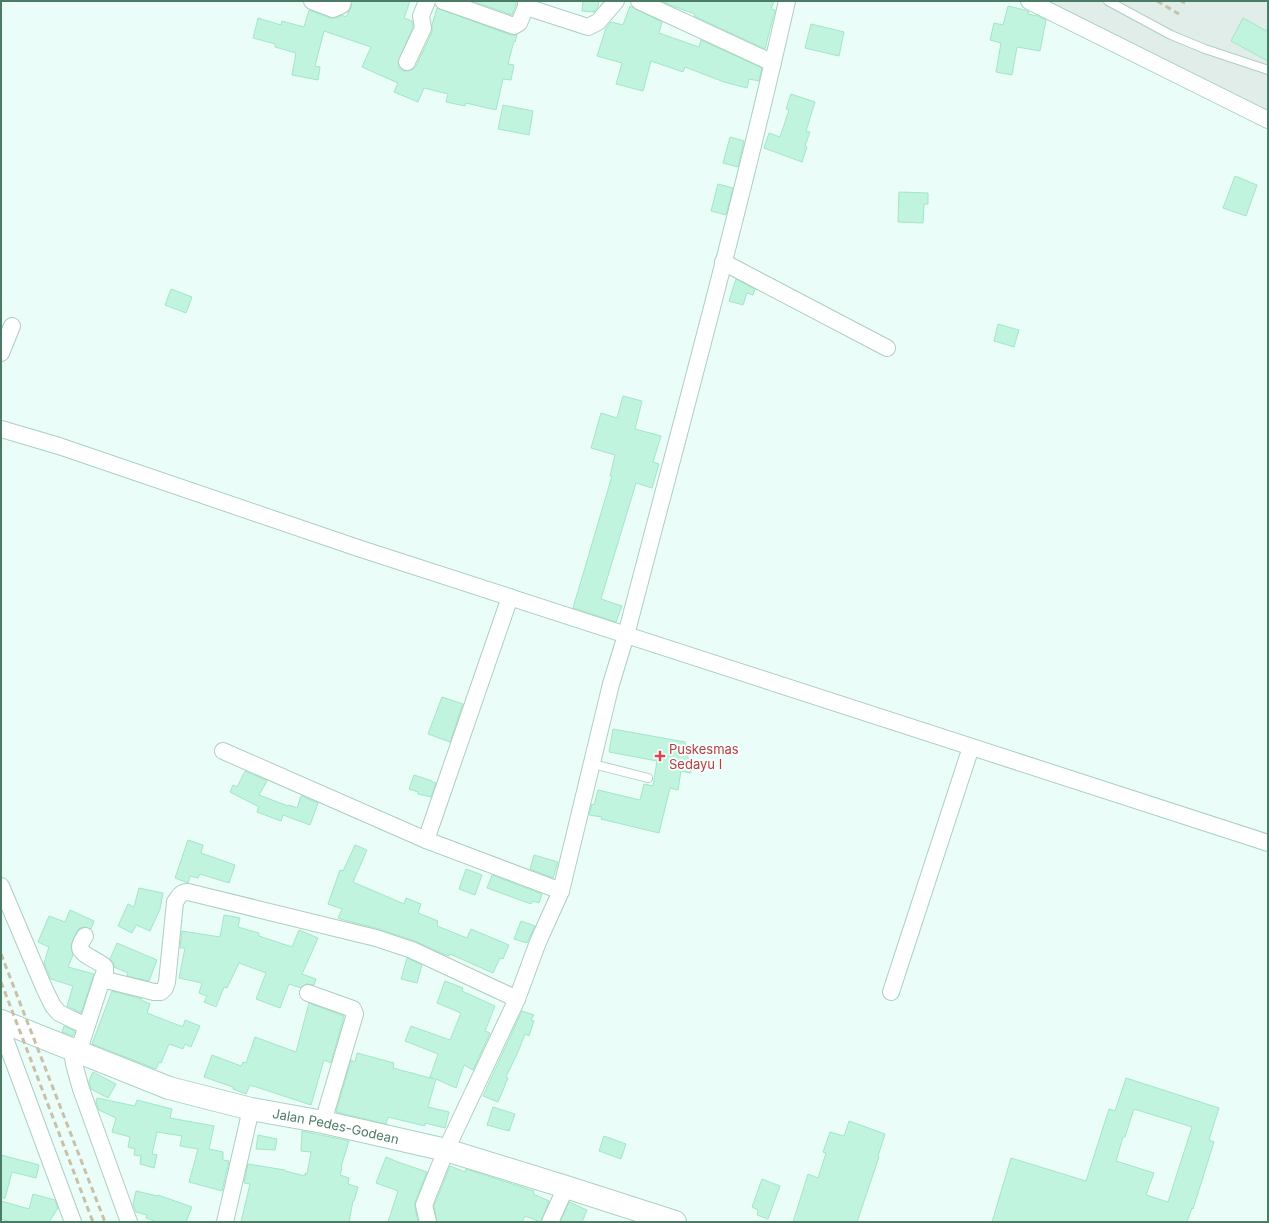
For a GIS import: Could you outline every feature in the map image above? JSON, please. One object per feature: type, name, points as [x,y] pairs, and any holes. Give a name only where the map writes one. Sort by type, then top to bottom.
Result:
[{"type":"street","points":[[312,1],[333,8],[342,5],[343,1]]},
{"type":"street","points":[[407,62],[423,28],[421,16],[427,1]]},
{"type":"street","points":[[443,1],[514,26],[519,23],[526,4],[588,27],[598,22],[616,1]]},
{"type":"street","points":[[639,1],[773,63]]},
{"type":"street","points":[[428,1222],[424,1206],[446,1150],[517,999],[538,942],[561,891],[593,764],[611,684],[626,635],[723,262],[787,1]]},
{"type":"street","points":[[1029,1],[1268,120]]},
{"type":"street","points":[[723,262],[887,348]]},
{"type":"street","points":[[1,353],[12,326]]},
{"type":"street","points":[[1,429],[59,446],[358,548],[1268,843]]},
{"type":"street","points":[[426,840],[510,597]]},
{"type":"street","points":[[891,992],[971,747]]},
{"type":"street","points":[[223,751],[426,840],[561,891]]},
{"type":"street","points":[[1,886],[53,1006],[58,1013],[86,1026]]},
{"type":"street","points":[[102,979],[154,992],[161,992],[165,988],[167,982],[175,902],[178,896],[183,892],[188,892],[397,944],[517,999]]},
{"type":"street","points":[[85,936],[80,949],[83,953],[105,966],[105,971],[86,1026],[75,1051],[74,1064],[81,1089],[129,1222]]},
{"type":"street","points":[[308,993],[353,1009],[355,1014],[323,1122]]},
{"type":"street","name":"Jalan Pedes-Godean","points":[[1,1021],[169,1088],[252,1109],[323,1122],[446,1150],[675,1222]]},
{"type":"street","points":[[1,1028],[73,1222]]},
{"type":"street","points":[[225,1222],[252,1109]]},
{"type":"street","points":[[550,1222],[566,1187]]},
{"type":"lane","points":[[1108,1],[1171,35],[1205,49],[1268,70]]},
{"type":"lane","points":[[593,764],[648,778]]},
{"type":"shaded area","points":[[1043,1],[1268,1],[1268,112]]},
{"type":"building","points":[[352,1],[410,1],[404,18],[412,21],[413,27],[398,62],[399,68],[403,71],[412,70],[416,66],[432,32],[432,25],[437,8],[511,35],[517,35],[508,64],[514,65],[511,80],[503,79],[496,110],[466,103],[465,106],[446,102],[448,94],[424,88],[418,102],[394,92],[398,83],[362,67],[371,47],[324,31],[315,66],[320,67],[318,80],[292,75],[296,53],[275,47],[275,44],[253,38],[258,18],[281,25],[282,21],[304,27],[309,10],[330,18],[336,18],[342,15],[346,17],[351,8]]},
{"type":"building","points":[[472,1],[516,1],[516,5],[512,15]]},
{"type":"building","points":[[583,1],[599,1],[598,7],[594,12],[582,11]]},
{"type":"building","points":[[664,1],[774,1],[771,9],[775,10],[765,49],[694,16],[695,14],[670,5]]},
{"type":"building","points":[[630,6],[662,22],[659,33],[699,47],[701,40],[762,68],[759,81],[749,79],[747,88],[724,82],[685,67],[683,72],[651,61],[643,91],[616,84],[622,63],[597,56],[606,28],[611,22],[623,25]]},
{"type":"building","points":[[1008,6],[1025,10],[1029,12],[1028,14],[1038,16],[1046,20],[1040,51],[1017,47],[1012,75],[996,72],[1001,43],[990,40],[994,23],[1003,25]]},
{"type":"building","points":[[1243,18],[1268,32],[1268,61],[1231,41]]},
{"type":"building","points":[[811,24],[844,32],[839,56],[805,48]]},
{"type":"building","points":[[791,94],[815,102],[806,131],[810,132],[805,146],[807,147],[802,162],[764,148],[769,133],[780,137],[789,110],[786,109]]},
{"type":"building","points":[[503,105],[533,111],[529,135],[498,129]]},
{"type":"building","points":[[730,137],[744,141],[738,167],[723,163]]},
{"type":"building","points":[[1235,176],[1257,185],[1246,216],[1223,208]]},
{"type":"building","points":[[718,184],[733,188],[726,215],[711,211]]},
{"type":"building","points":[[899,192],[928,193],[928,204],[924,204],[923,223],[898,222]]},
{"type":"building","points":[[736,279],[755,289],[753,295],[747,293],[743,305],[729,301]]},
{"type":"building","points":[[171,289],[192,297],[186,313],[165,305]]},
{"type":"building","points":[[998,324],[1019,330],[1014,347],[994,341]]},
{"type":"building","points":[[623,396],[642,401],[635,429],[661,436],[653,462],[659,464],[652,488],[636,483],[601,599],[622,606],[616,622],[573,608],[612,476],[610,476],[615,455],[591,448],[601,413],[617,418]]},
{"type":"building","points":[[442,697],[463,704],[450,742],[428,734]]},
{"type":"building","points":[[613,729],[685,742],[691,773],[681,771],[678,790],[670,788],[659,833],[601,819],[602,817],[589,815],[592,804],[594,805],[598,790],[640,800],[644,784],[653,786],[657,761],[609,752]]},
{"type":"building","points":[[245,771],[267,781],[259,795],[297,808],[301,796],[318,803],[310,825],[283,815],[281,821],[257,812],[259,807],[230,792],[233,785],[237,787]]},
{"type":"building","points":[[414,775],[436,783],[431,797],[418,794],[418,792],[409,789]]},
{"type":"building","points":[[188,840],[203,845],[201,853],[235,865],[229,883],[200,874],[198,878],[190,876],[188,883],[175,878]]},
{"type":"building","points":[[355,845],[367,850],[353,882],[404,904],[406,898],[421,904],[418,913],[438,921],[437,926],[467,938],[471,929],[509,945],[503,959],[500,958],[493,973],[450,954],[449,956],[415,941],[338,918],[342,909],[328,904],[340,870],[343,871]]},
{"type":"building","points":[[534,855],[558,862],[553,878],[530,869]]},
{"type":"building","points":[[466,869],[482,875],[475,895],[459,889]]},
{"type":"building","points":[[492,875],[542,894],[539,903],[533,901],[531,904],[487,888]]},
{"type":"building","points":[[139,888],[163,893],[160,909],[150,931],[136,925],[132,933],[118,926],[128,904],[134,907]]},
{"type":"building","points":[[70,910],[94,921],[91,929],[85,927],[80,928],[77,931],[71,945],[73,955],[68,967],[94,974],[81,1013],[67,1006],[73,986],[51,979],[44,963],[49,947],[38,942],[49,916],[65,922]]},
{"type":"building","points":[[224,915],[240,918],[238,927],[259,933],[259,936],[292,947],[299,930],[318,938],[302,974],[316,979],[314,985],[307,984],[301,988],[289,984],[280,1008],[256,999],[266,973],[239,963],[227,988],[224,987],[216,1007],[204,1002],[207,996],[199,993],[202,983],[179,978],[185,948],[180,948],[182,931],[220,937]]},
{"type":"building","points":[[521,921],[535,926],[527,943],[514,939]]},
{"type":"building","points":[[117,943],[157,960],[149,981],[127,976],[128,973],[114,967],[114,963],[110,959]]},
{"type":"building","points":[[407,958],[422,965],[417,983],[401,979]]},
{"type":"building","points":[[445,981],[463,988],[462,991],[495,1006],[485,1031],[490,1033],[473,1070],[464,1065],[456,1088],[436,1079],[428,1107],[449,1112],[445,1128],[425,1123],[425,1126],[388,1117],[386,1124],[336,1112],[351,1060],[355,1062],[357,1053],[394,1063],[393,1068],[434,1079],[430,1077],[438,1054],[405,1041],[411,1026],[450,1040],[461,1013],[437,1003]]},
{"type":"building","points":[[112,991],[142,999],[141,1000],[150,1004],[147,1013],[183,1027],[185,1020],[200,1026],[191,1047],[185,1044],[183,1049],[169,1044],[161,1063],[159,1062],[156,1069],[92,1044]]},
{"type":"building","points":[[309,1003],[344,1016],[331,1063],[324,1060],[311,1105],[250,1085],[246,1094],[233,1089],[233,1087],[204,1077],[212,1055],[241,1066],[243,1062],[246,1063],[255,1037],[296,1052]]},
{"type":"building","points":[[522,1011],[534,1015],[531,1020],[534,1021],[529,1036],[525,1034],[506,1077],[508,1078],[498,1102],[483,1096]]},
{"type":"building","points":[[64,1026],[75,1031],[73,1036],[62,1032]]},
{"type":"building","points":[[93,1072],[116,1084],[108,1098],[91,1089],[89,1081]]},
{"type":"building","points":[[1126,1078],[1219,1108],[1209,1140],[1214,1142],[1193,1209],[1192,1208],[1187,1222],[992,1222],[1011,1158],[1086,1181],[1109,1109],[1115,1111]],"holes":[[[1134,1109],[1192,1127],[1168,1202],[1146,1195],[1154,1173],[1116,1161],[1123,1137],[1125,1137]]]},
{"type":"building","points":[[97,1098],[135,1106],[137,1100],[172,1109],[170,1118],[214,1126],[209,1149],[223,1152],[223,1160],[229,1161],[222,1191],[189,1182],[198,1149],[180,1146],[182,1136],[157,1132],[152,1154],[157,1155],[154,1168],[140,1164],[141,1156],[134,1155],[135,1149],[128,1147],[130,1137],[112,1132],[116,1118],[99,1110],[96,1102]]},
{"type":"building","points":[[493,1107],[515,1114],[509,1131],[487,1125]]},
{"type":"building","points":[[849,1121],[885,1134],[878,1156],[879,1157],[857,1222],[793,1222],[808,1174],[818,1178],[826,1153],[823,1152],[830,1132],[844,1136]]},
{"type":"building","points":[[302,1131],[349,1141],[340,1175],[349,1178],[348,1184],[358,1187],[353,1201],[349,1222],[241,1222],[250,1184],[244,1183],[248,1164],[285,1170],[305,1176],[305,1173],[307,1174],[311,1152],[301,1151]]},
{"type":"building","points":[[258,1135],[277,1139],[275,1150],[256,1149]]},
{"type":"building","points":[[604,1136],[626,1144],[621,1159],[599,1151]]},
{"type":"building","points":[[1,1155],[39,1165],[36,1178],[12,1172],[5,1198],[1,1198]]},
{"type":"building","points":[[386,1157],[427,1172],[415,1202],[418,1222],[388,1222],[398,1191],[376,1183]]},
{"type":"building","points":[[450,1166],[465,1172],[466,1169],[534,1191],[533,1194],[549,1201],[541,1222],[525,1216],[522,1222],[437,1222],[434,1206]]},
{"type":"building","points":[[762,1179],[780,1186],[768,1219],[757,1215],[758,1210],[752,1207]]},
{"type":"building","points":[[136,1191],[158,1195],[192,1207],[186,1222],[157,1222],[146,1218],[147,1215],[136,1212],[133,1204]]},
{"type":"building","points":[[33,1194],[55,1200],[58,1208],[49,1222],[10,1222],[1,1219],[1,1201],[29,1209]]},
{"type":"building","points":[[569,1202],[587,1210],[582,1222],[560,1222]]},
{"type":"railway","points":[[1157,1],[1179,14]]},
{"type":"railway","points":[[1181,1],[1185,3]]},
{"type":"railway","points":[[1,954],[105,1222]]},
{"type":"railway","points":[[1,982],[93,1222]]},
{"type":"place","name":"Puskesmas Sedayu I","points":[[660,756]]}]
